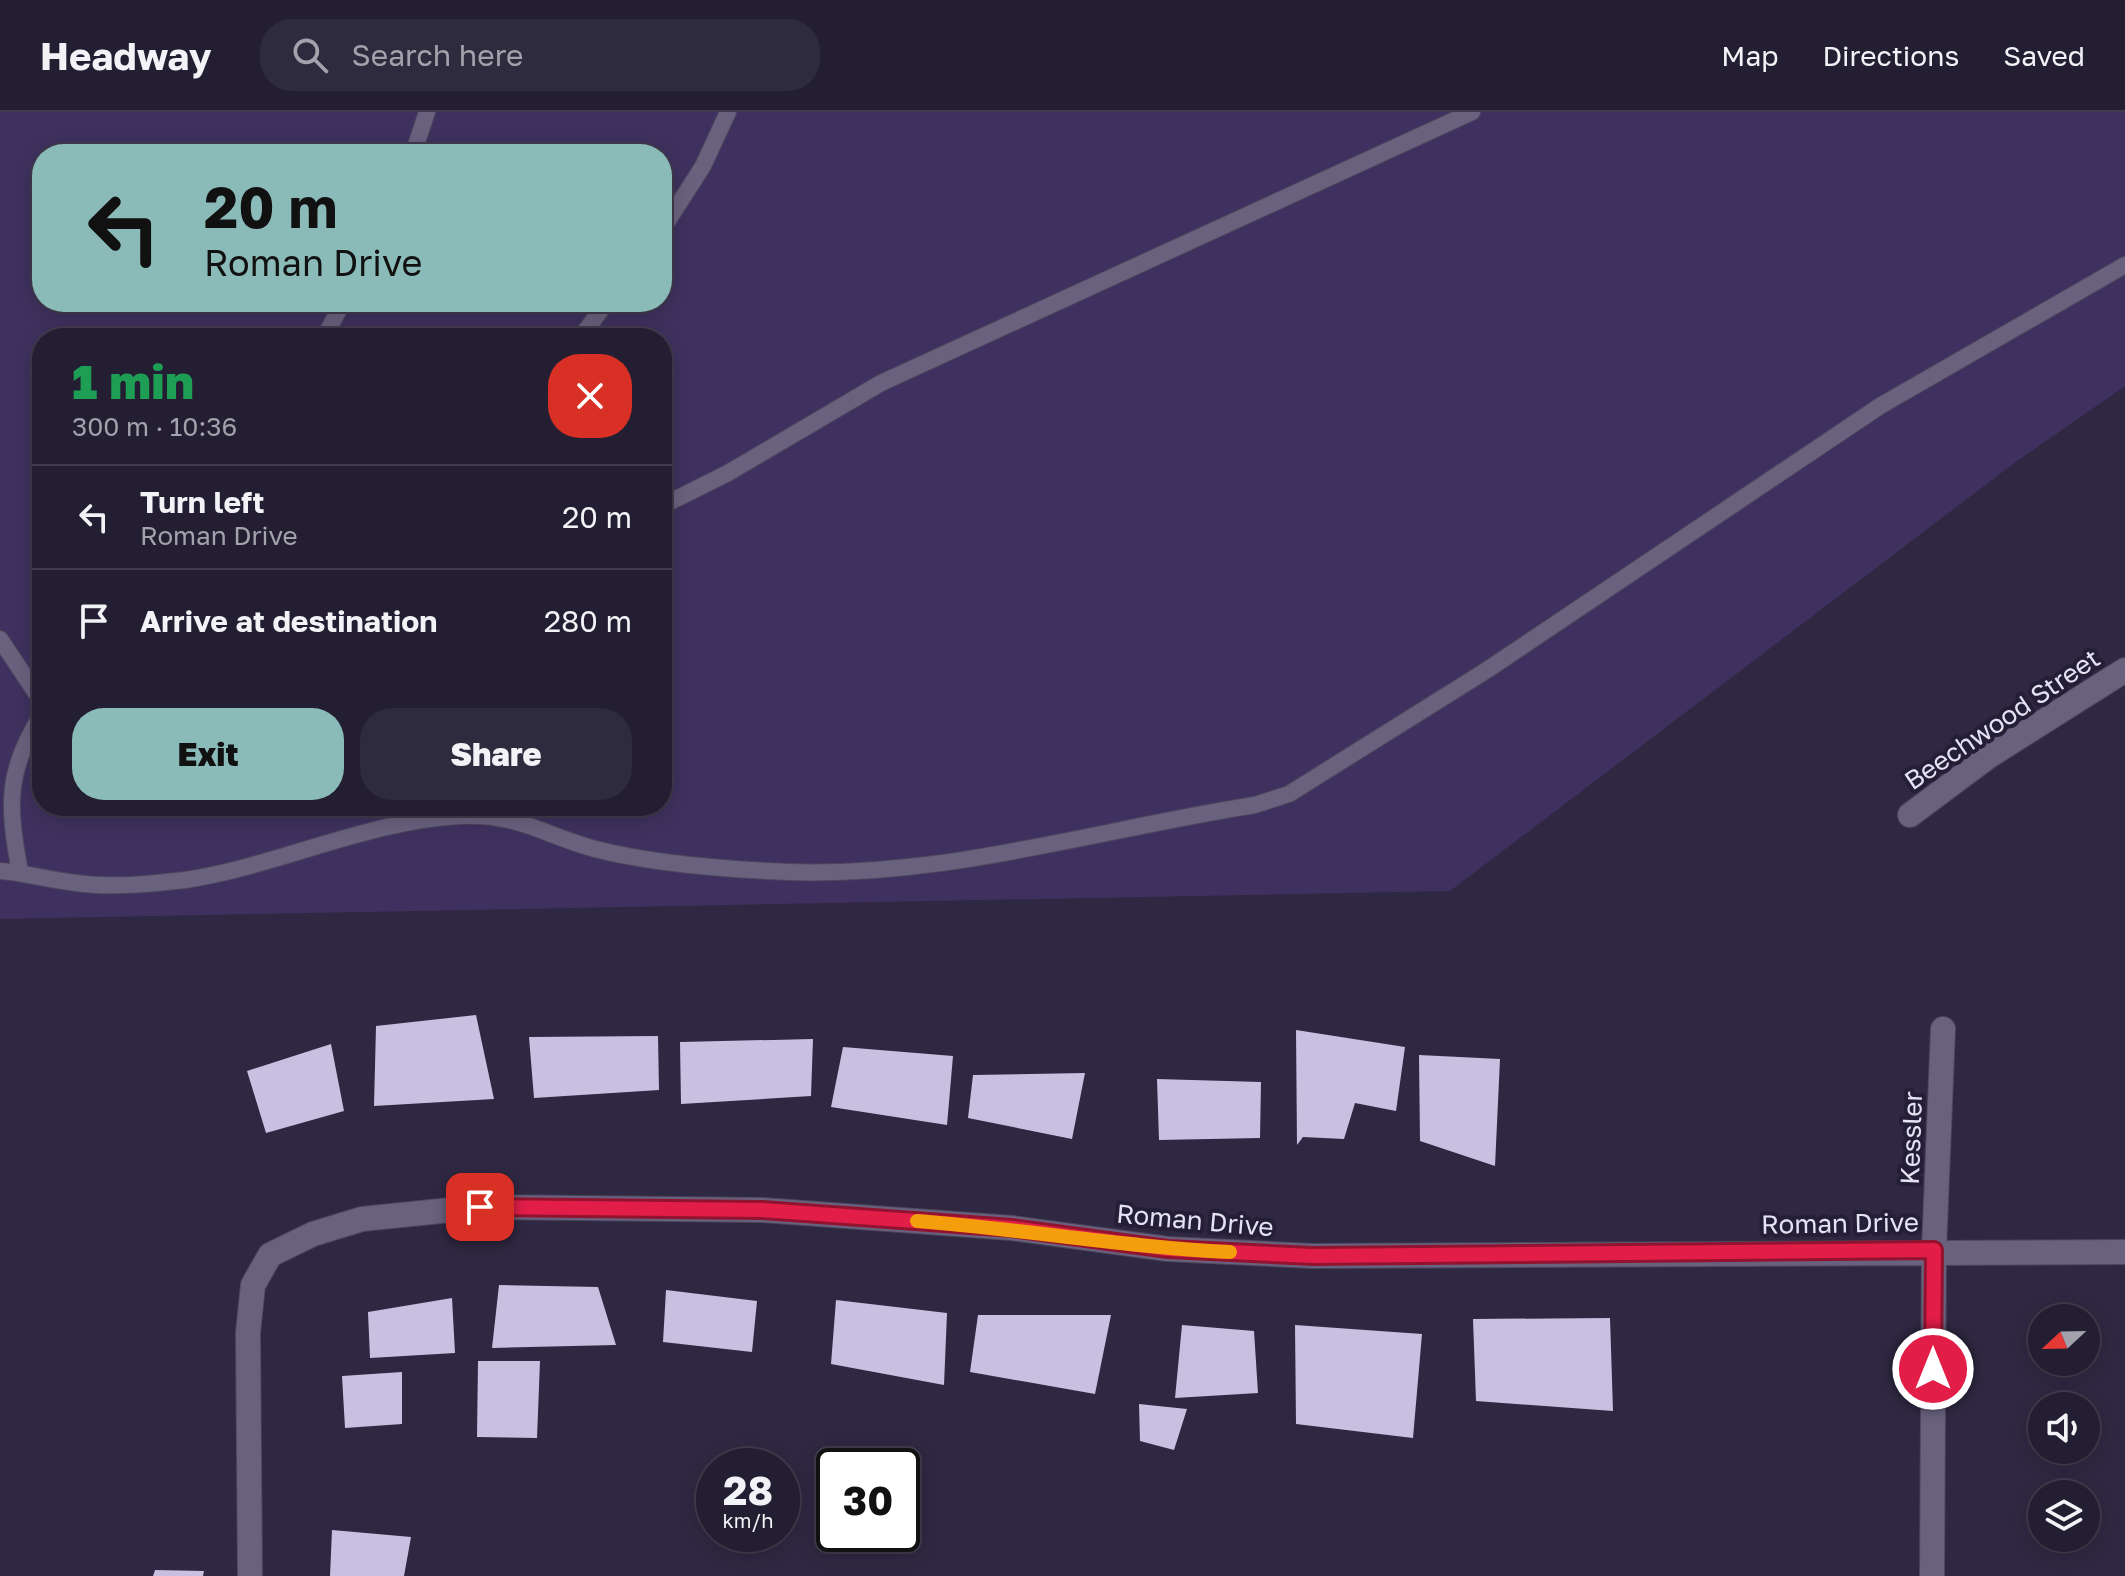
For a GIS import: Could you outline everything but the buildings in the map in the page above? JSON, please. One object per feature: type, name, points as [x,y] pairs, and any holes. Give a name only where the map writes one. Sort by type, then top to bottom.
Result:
[{"type":"street","name":"Beechwood Street","points":[[1910,815],[1989,756],[2125,670]]},
{"type":"street","name":"Kessler","points":[[1932,1576],[1934,1250],[1943,1029]]},
{"type":"street","name":"Roman Drive","points":[[250,1576],[248,1333],[253,1285],[270,1255],[313,1234],[362,1219],[480,1207],[762,1210],[1012,1228],[1168,1249],[1313,1256],[1934,1250],[2125,1252]]},
{"type":"lane","points":[[416,144],[427,112]]},
{"type":"lane","points":[[672,214],[703,166],[728,112]]},
{"type":"lane","points":[[672,501],[728,473],[881,383],[1472,112]]},
{"type":"lane","points":[[0,871],[78,884],[131,885],[186,879],[262,864],[409,823],[461,816],[515,819],[592,848],[637,858],[770,872],[855,870],[945,863],[1255,805],[1289,794],[1487,670],[1880,406],[2125,265]]},
{"type":"lane","points":[[0,639],[32,687]]},
{"type":"lane","points":[[20,872],[12,827],[12,777],[32,729]]},
{"type":"shaded area","points":[[0,112],[2125,112],[2125,386],[2013,464],[1450,891],[0,919]]},
{"type":"slow traffic","points":[[917,1221],[1012,1228],[1168,1249],[1230,1252]]},
{"type":"route","points":[[480,1207],[762,1210],[1012,1228],[1168,1249],[1313,1256],[1934,1250],[1933,1369]]}]
